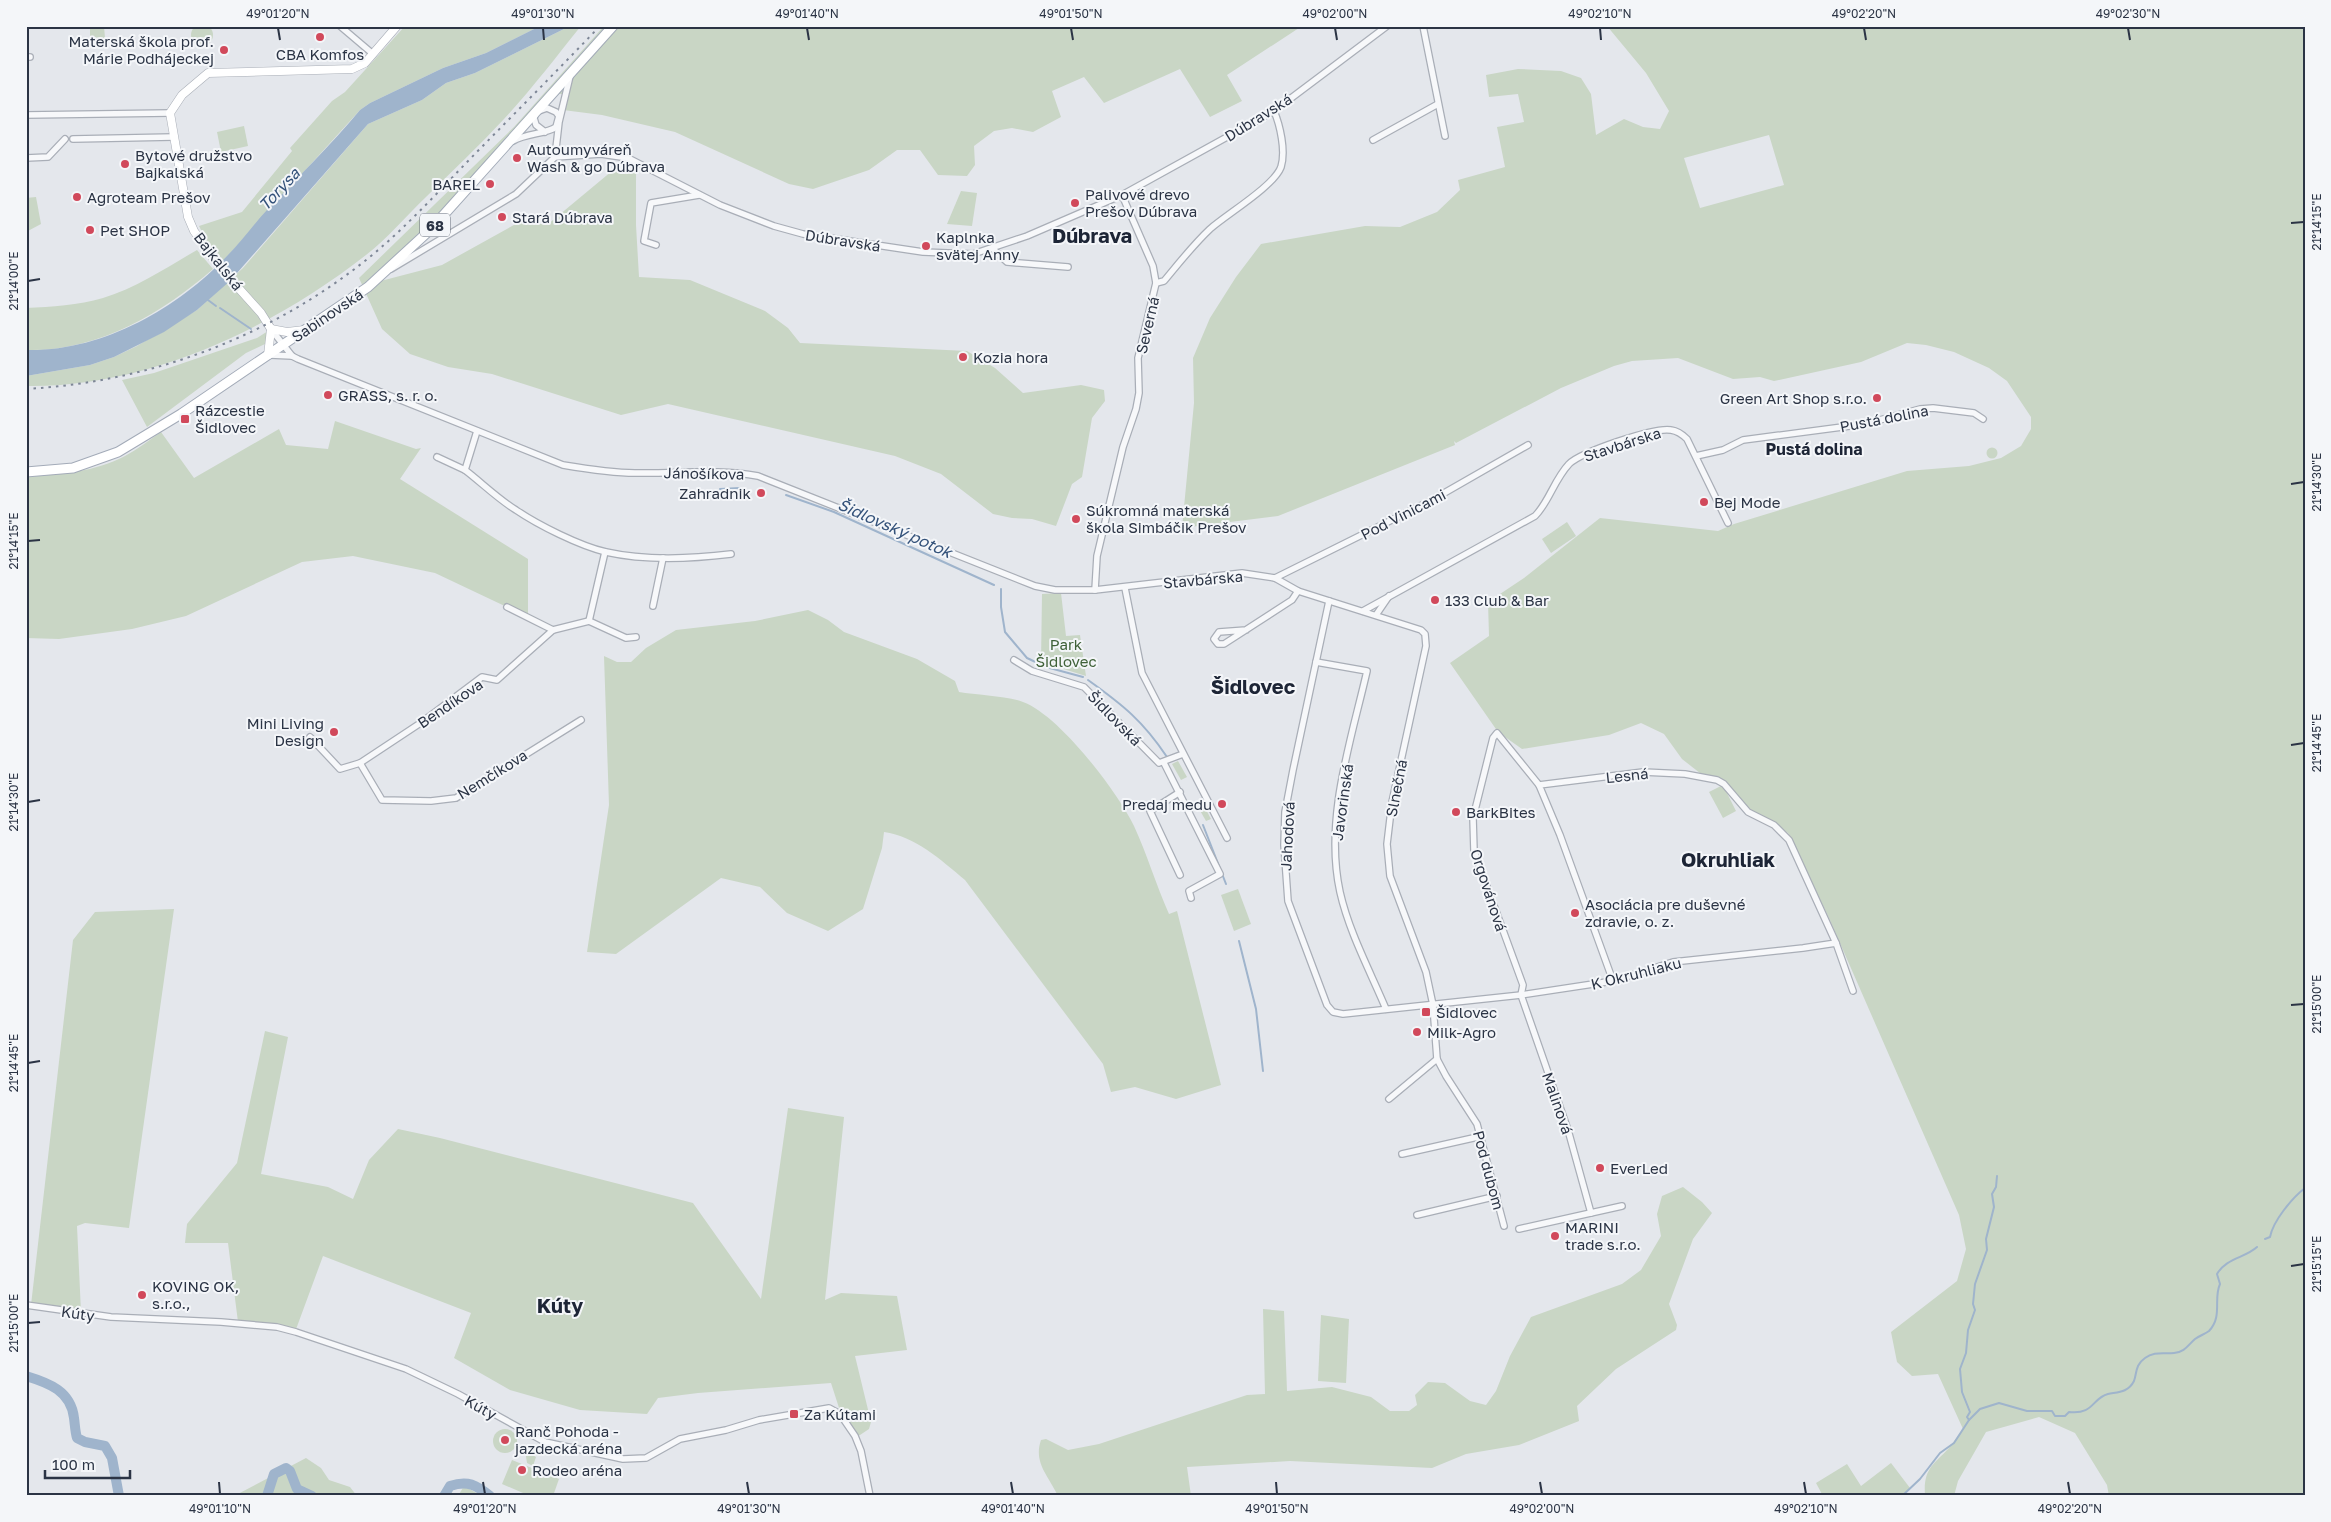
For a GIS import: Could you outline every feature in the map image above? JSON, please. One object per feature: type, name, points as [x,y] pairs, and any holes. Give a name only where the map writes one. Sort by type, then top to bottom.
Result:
[{"type":"main road","name":"68","points":[[570,73],[612,26]]},
{"type":"main road","name":"Sabinovská","points":[[26,472],[73,468],[113,454],[181,414],[306,330],[385,273],[431,229],[570,73]]},
{"type":"street","points":[[340,26],[373,54]]},
{"type":"street","points":[[26,115],[170,113],[182,95],[208,74],[352,69],[364,63],[397,26]]},
{"type":"street","name":"Dúbravská","points":[[555,157],[600,154],[628,158],[699,195],[774,226],[803,234],[962,256],[993,249],[1058,224],[1122,195],[1274,111],[1387,26]]},
{"type":"street","points":[[1423,26],[1445,136]]},
{"type":"street","points":[[385,273],[516,194],[555,157],[559,122],[570,73]]},
{"type":"street","points":[[1373,140],[1438,104]]},
{"type":"street","points":[[547,108],[552,109],[559,116],[559,122],[556,127],[547,132],[540,130],[534,122],[536,112],[547,108]]},
{"type":"street","name":"Severná","points":[[1095,590],[1097,556],[1123,447],[1136,409],[1139,393],[1138,358],[1156,283],[1164,281],[1211,228],[1272,180],[1281,167],[1282,156],[1278,121],[1274,111]]},
{"type":"street","name":"Bajkalská","points":[[170,113],[188,216],[201,243],[284,344]]},
{"type":"street","points":[[508,143],[521,136],[547,132],[553,132],[557,138]]},
{"type":"street","points":[[73,139],[173,137]]},
{"type":"street","points":[[26,158],[48,156],[66,139]]},
{"type":"street","points":[[656,245],[644,241],[651,204],[699,195]]},
{"type":"street","points":[[1122,195],[1153,266],[1156,283]]},
{"type":"street","points":[[993,249],[1007,262],[1068,266]]},
{"type":"street","points":[[292,356],[268,355],[271,329],[287,332],[306,330]]},
{"type":"street","points":[[284,344],[292,356]]},
{"type":"street","name":"Jánošíkova","points":[[292,356],[563,464],[589,470],[635,473],[735,471],[758,476],[1035,586],[1055,590],[1125,588]]},
{"type":"street","name":"Pustá dolina","points":[[1696,456],[1722,450],[1743,440],[1865,424],[1920,408],[1970,412],[1978,414],[1983,419]]},
{"type":"street","name":"Stavbárska","points":[[1125,588],[1242,574],[1275,578],[1298,591],[1363,611],[1390,594],[1535,516],[1541,510],[1560,474],[1570,463],[1584,454],[1653,432],[1671,430],[1680,432],[1687,439],[1728,523]]},
{"type":"street","points":[[465,470],[477,431]]},
{"type":"street","name":"Pod Vinicami","points":[[1275,578],[1432,500],[1528,444]]},
{"type":"street","points":[[437,457],[465,470],[516,510],[560,533],[605,552],[663,558],[700,558],[731,554]]},
{"type":"street","points":[[605,552],[589,621],[626,638],[636,638]]},
{"type":"street","points":[[653,606],[663,558]]},
{"type":"street","points":[[1125,588],[1142,673],[1227,838]]},
{"type":"street","points":[[1246,630],[1219,632],[1214,639],[1218,644],[1224,644],[1246,630],[1292,600],[1298,591]]},
{"type":"street","name":"Stavbárska","points":[[1376,615],[1390,594]]},
{"type":"street","name":"Jahodová","points":[[1330,601],[1285,812],[1284,876],[1288,900],[1327,1005],[1334,1012],[1343,1014],[1386,1009]]},
{"type":"street","points":[[507,607],[552,630]]},
{"type":"street","name":"Slnečná","points":[[1363,611],[1421,630],[1427,639],[1392,802],[1387,844],[1390,876],[1426,972],[1434,1005]]},
{"type":"street","name":"Bendíkova","points":[[360,763],[422,722],[482,677],[497,680],[552,630],[589,621]]},
{"type":"street","name":"Šidlovská","points":[[1014,660],[1032,671],[1084,687],[1159,763],[1164,763]]},
{"type":"street","name":"Javorinská","points":[[1316,662],[1367,671],[1339,799],[1335,827],[1335,861],[1340,892],[1348,918],[1386,1009]]},
{"type":"street","name":"Nemčíkova","points":[[360,763],[382,800],[431,801],[456,798],[581,720]]},
{"type":"street","name":"Orgovánová","points":[[1521,995],[1523,985],[1474,851],[1473,818],[1493,738],[1497,733],[1539,785]]},
{"type":"street","points":[[310,737],[340,769],[360,763]]},
{"type":"street","points":[[1183,754],[1164,763],[1220,874],[1189,892],[1191,898]]},
{"type":"street","name":"Lesná","points":[[1539,785],[1643,772],[1685,774],[1717,780],[1724,784],[1748,812],[1774,825],[1789,840],[1836,943]]},
{"type":"street","points":[[1539,785],[1560,835],[1613,981]]},
{"type":"street","points":[[1180,792],[1150,811],[1180,875]]},
{"type":"street","points":[[1836,943],[1853,991]]},
{"type":"street","name":"K Okruhliaku","points":[[1386,1009],[1521,995],[1613,981],[1673,962],[1836,943]]},
{"type":"street","name":"Malinová","points":[[1521,995],[1568,1130],[1591,1213]]},
{"type":"street","name":"Pod dubom","points":[[1434,1005],[1437,1058],[1446,1076],[1477,1124],[1482,1136],[1504,1226]]},
{"type":"street","points":[[1389,1099],[1437,1058]]},
{"type":"street","points":[[1402,1154],[1482,1136]]},
{"type":"street","points":[[1417,1215],[1497,1196]]},
{"type":"street","points":[[1519,1229],[1622,1206]]},
{"type":"street","name":"Kúty","points":[[28,1305],[111,1317],[221,1322],[277,1327],[406,1369],[458,1394],[545,1442],[623,1459],[646,1458],[680,1439],[726,1430],[759,1420],[829,1408],[840,1414],[855,1436],[861,1451],[870,1496]]},
{"type":"green space","points":[[202,24],[210,27],[213,35],[210,43],[202,46],[194,43],[191,35],[194,27]]},
{"type":"green space","points":[[90,26],[104,26],[105,38],[90,38]]},
{"type":"green space","points":[[405,26],[540,26],[486,53],[443,68],[370,103],[360,110],[223,261],[207,242],[199,226],[242,212],[292,151],[290,148],[332,101],[345,92]]},
{"type":"green space","points":[[570,26],[581,26],[504,119],[382,241],[330,282],[291,307],[249,329],[206,349],[162,365],[117,377],[72,384],[26,386],[26,376],[90,365],[114,357],[137,346],[197,310],[243,268],[368,124],[422,100],[446,83],[475,73]]},
{"type":"green space","points":[[604,26],[1302,26],[1227,75],[1242,101],[1210,117],[1180,69],[1104,103],[1084,77],[1052,91],[1061,117],[1033,132],[1012,128],[994,131],[974,146],[975,165],[967,176],[938,175],[920,150],[897,150],[869,170],[813,189],[789,184],[675,132],[602,115],[563,110],[566,94],[550,94],[422,233],[373,283],[442,265],[521,221],[547,225],[618,166],[636,173],[639,277],[690,280],[765,311],[788,328],[800,343],[967,351],[995,368],[1023,393],[1081,385],[1104,390],[1105,401],[1092,418],[1082,477],[1072,484],[1056,526],[1032,519],[1012,518],[993,514],[941,474],[895,456],[668,404],[621,415],[492,374],[448,367],[410,354],[382,329],[359,278],[514,127]]},
{"type":"green space","points":[[1607,26],[2305,26],[2305,1496],[2109,1496],[2107,1485],[2075,1433],[2039,1417],[1986,1432],[1958,1481],[1954,1496],[1925,1496],[1927,1473],[1963,1429],[1938,1374],[1912,1376],[1897,1362],[1891,1332],[1957,1281],[1966,1249],[1959,1215],[1829,918],[1788,833],[1749,811],[1725,783],[1705,777],[1682,759],[1664,734],[1641,723],[1609,735],[1522,749],[1498,732],[1450,663],[1489,636],[1488,602],[1524,578],[1600,518],[1718,531],[1734,524],[1907,471],[1969,466],[2001,458],[2021,446],[2031,429],[2031,417],[2007,381],[1989,368],[1954,352],[1926,345],[1907,343],[1861,362],[1774,381],[1760,377],[1733,379],[1678,358],[1632,361],[1614,366],[1561,388],[1456,443],[1454,441],[1455,445],[1278,516],[1182,528],[1194,403],[1193,358],[1210,318],[1236,277],[1261,244],[1365,226],[1400,227],[1437,212],[1460,190],[1458,180],[1505,167],[1497,127],[1524,122],[1518,94],[1489,97],[1486,75],[1518,69],[1561,71],[1581,78],[1591,94],[1596,135],[1624,119],[1643,127],[1660,129],[1669,111],[1646,73]],"holes":[[[1769,135],[1784,185],[1700,208],[1684,158]]]},
{"type":"green space","points":[[244,126],[248,146],[221,152],[217,132]]},
{"type":"green space","points":[[961,191],[977,193],[972,226],[947,224]]},
{"type":"green space","points":[[36,197],[41,224],[26,232],[26,198]]},
{"type":"green space","points":[[197,250],[213,269],[172,301],[150,315],[103,337],[78,345],[26,350],[26,308],[75,304],[116,294],[152,277]]},
{"type":"green space","points":[[268,331],[265,344],[246,353],[147,427],[122,380],[154,373],[257,338]]},
{"type":"green space","points":[[335,421],[416,449],[421,448],[400,479],[528,559],[528,617],[435,573],[353,556],[302,562],[186,616],[132,629],[59,639],[26,638],[26,477],[51,475],[102,466],[130,453],[161,432],[194,478],[279,429],[286,445],[328,449]]},
{"type":"green space","points":[[1992,447],[1998,453],[1992,459],[1986,453]]},
{"type":"green space","points":[[1567,522],[1576,536],[1551,553],[1542,539]]},
{"type":"green space","name":"Park Šidlovec","points":[[1061,593],[1066,636],[1080,635],[1086,676],[1041,662],[1042,594]]},
{"type":"green space","points":[[808,610],[828,620],[844,632],[917,659],[955,681],[959,692],[1001,697],[1023,702],[1053,722],[1086,756],[1115,794],[1134,826],[1169,914],[1177,911],[1221,1085],[1176,1099],[1135,1087],[1111,1092],[1103,1064],[965,880],[927,850],[895,834],[884,832],[882,848],[863,909],[828,931],[787,913],[760,887],[721,878],[616,954],[587,952],[609,805],[604,656],[617,662],[631,662],[646,648],[676,630],[755,621]]},
{"type":"green space","points":[[1178,761],[1187,777],[1181,780],[1172,764]]},
{"type":"green space","points":[[1723,785],[1736,811],[1723,818],[1709,792]]},
{"type":"green space","points":[[1203,804],[1211,819],[1206,821],[1198,807]]},
{"type":"green space","points":[[1238,889],[1251,924],[1234,931],[1221,895]]},
{"type":"green space","points":[[174,909],[129,1228],[85,1223],[77,1226],[81,1312],[31,1305],[73,940],[95,912]]},
{"type":"green space","points":[[265,1031],[288,1037],[261,1174],[328,1187],[353,1199],[369,1160],[398,1129],[440,1138],[693,1203],[761,1299],[788,1108],[844,1117],[825,1300],[841,1293],[897,1296],[907,1350],[855,1356],[871,1422],[869,1429],[857,1437],[841,1414],[831,1383],[698,1393],[658,1398],[647,1414],[580,1410],[510,1390],[454,1358],[471,1313],[323,1256],[295,1332],[238,1322],[228,1243],[185,1243],[187,1224],[237,1163]]},
{"type":"green space","points":[[1683,1187],[1702,1202],[1712,1213],[1693,1239],[1669,1304],[1677,1325],[1676,1330],[1616,1369],[1577,1406],[1579,1421],[1519,1445],[1466,1454],[1432,1468],[1290,1461],[1187,1467],[1191,1496],[1058,1496],[1040,1463],[1039,1448],[1041,1440],[1046,1439],[1068,1450],[1099,1444],[1247,1395],[1265,1394],[1263,1309],[1284,1311],[1287,1391],[1332,1387],[1371,1397],[1390,1411],[1409,1411],[1417,1405],[1415,1395],[1428,1382],[1445,1383],[1470,1401],[1486,1405],[1496,1391],[1510,1356],[1531,1317],[1622,1284],[1641,1270],[1661,1236],[1657,1214],[1662,1196]]},
{"type":"green space","points":[[1321,1315],[1349,1319],[1346,1383],[1318,1381]]},
{"type":"green space","name":"Ranč Pohoda - jazdecká aréna","points":[[505,1429],[514,1432],[517,1441],[514,1450],[505,1453],[496,1450],[493,1441],[496,1432]]},
{"type":"green space","points":[[525,1450],[536,1457],[533,1466],[527,1463]]},
{"type":"green space","points":[[306,1458],[321,1468],[329,1480],[350,1487],[357,1496],[234,1496]]},
{"type":"green space","name":"Rodeo aréna","points":[[512,1460],[559,1479],[553,1496],[530,1496],[502,1484]]},
{"type":"green space","points":[[1891,1463],[1910,1488],[1901,1496],[1823,1496],[1816,1483],[1847,1464],[1861,1486]]},
{"type":"green space","points":[[464,1486],[482,1496],[458,1496]]},
{"type":"water","points":[[540,26],[570,26],[475,73],[446,83],[422,100],[368,124],[230,281],[197,310],[164,332],[114,357],[90,365],[26,376],[26,350],[54,349],[82,344],[109,335],[136,324],[161,310],[185,293],[227,256],[360,110],[370,103],[443,68],[486,53]]},
{"type":"waterway","name":"Šidlovský potok","points":[[208,300],[216,306]]},
{"type":"waterway","name":"Šidlovský potok","points":[[220,308],[251,329]]},
{"type":"waterway","name":"Šidlovský potok","points":[[720,489],[740,488]]},
{"type":"waterway","name":"Šidlovský potok","points":[[684,498],[712,491]]},
{"type":"waterway","name":"Šidlovský potok","points":[[786,495],[834,512],[994,585]]},
{"type":"waterway","name":"Šidlovský potok","points":[[1001,589],[1001,607],[1005,632],[1027,658],[1046,667],[1083,677]]},
{"type":"waterway","name":"Šidlovský potok","points":[[1088,680],[1132,714],[1167,757]]},
{"type":"waterway","name":"Šidlovský potok","points":[[1203,825],[1226,884]]},
{"type":"waterway","name":"Šidlovský potok","points":[[1239,941],[1256,1009],[1263,1071]]},
{"type":"waterway","points":[[1969,1420],[1967,1417],[1970,1412],[1962,1392],[1960,1369],[1966,1353],[1968,1330],[1975,1310],[1973,1304],[1975,1284],[1987,1250],[1986,1239],[1994,1207],[1992,1194],[1996,1187],[1997,1176]]},
{"type":"waterway","points":[[2265,1239],[2270,1237],[2275,1224],[2284,1210],[2305,1188]]},
{"type":"waterway","points":[[1902,1496],[1920,1479],[1940,1453],[1954,1443],[1969,1420],[1980,1409],[1999,1403],[2027,1411],[2052,1411],[2055,1416],[2065,1416],[2069,1412],[2083,1411],[2103,1396],[2129,1388],[2134,1381],[2139,1363],[2148,1356],[2184,1350],[2195,1339],[2209,1331],[2216,1319],[2217,1296],[2220,1284],[2217,1274],[2230,1261],[2247,1254],[2257,1247]]},
{"type":"waterway","points":[[26,1376],[51,1385],[64,1395],[72,1409],[77,1438],[85,1442],[105,1446],[112,1458],[119,1496]]},
{"type":"waterway","points":[[267,1496],[274,1474],[286,1468],[290,1471],[297,1489],[312,1496]]},
{"type":"waterway","points":[[444,1496],[450,1486],[462,1483],[476,1486],[490,1496]]},
{"type":"waterway","points":[[1342,1496],[1359,1494],[1372,1496]]},
{"type":"railway","points":[[26,389],[71,385],[116,377],[160,366],[203,352],[245,335],[324,291],[361,264],[404,227],[600,26]]},
{"type":"place","name":"CBA Komfos","points":[[320,37]]},
{"type":"place","name":"Materská škola prof. Márie Podhájeckej","points":[[224,50]]},
{"type":"place","name":"Autoumyváreň Wash & go Dúbrava","points":[[517,158]]},
{"type":"place","name":"Bytové družstvo Bajkalská","points":[[125,164]]},
{"type":"place","name":"BAREL","points":[[490,184]]},
{"type":"place","name":"Agroteam Prešov","points":[[77,197]]},
{"type":"place","name":"Palivové drevo Prešov Dúbrava","points":[[1075,203]]},
{"type":"place","name":"Stará Dúbrava","points":[[502,217]]},
{"type":"place","name":"Pet SHOP","points":[[90,230]]},
{"type":"place","name":"Kaplnka svätej Anny","points":[[926,246]]},
{"type":"place","name":"Kozia hora","points":[[963,357]]},
{"type":"place","name":"GRASS, s. r. o.","points":[[328,395]]},
{"type":"place","name":"Green Art Shop s.r.o.","points":[[1877,398]]},
{"type":"place","name":"Rázcestie Šidlovec","points":[[185,419]]},
{"type":"place","name":"Zahradnik","points":[[761,493]]},
{"type":"place","name":"Bej Mode","points":[[1704,502]]},
{"type":"place","name":"Súkromná materská škola Simbáčik Prešov","points":[[1076,519]]},
{"type":"place","name":"133 Club & Bar","points":[[1435,600]]},
{"type":"place","name":"Mini Living Design","points":[[334,732]]},
{"type":"place","name":"Predaj medu","points":[[1222,804]]},
{"type":"place","name":"BarkBites","points":[[1456,812]]},
{"type":"place","name":"Asociácia pre duševné zdravie, o. z.","points":[[1575,913]]},
{"type":"place","name":"Šidlovec","points":[[1426,1012]]},
{"type":"place","name":"Milk-Agro","points":[[1417,1032]]},
{"type":"place","name":"EverLed","points":[[1600,1168]]},
{"type":"place","name":"MARINI trade s.r.o.","points":[[1555,1236]]},
{"type":"place","name":"KOVING OK, s.r.o.,","points":[[142,1295]]},
{"type":"place","name":"Za Kútami","points":[[794,1414]]},
{"type":"place","name":"Ranč Pohoda - jazdecká aréna","points":[[505,1440]]},
{"type":"place","name":"Rodeo aréna","points":[[522,1470]]},
{"type":"district","name":"Dúbrava","points":[[1092,235]]},
{"type":"district","name":"Pustá dolina","points":[[1814,449]]},
{"type":"district","name":"Šidlovec","points":[[1253,686]]},
{"type":"district","name":"Okruhliak","points":[[1728,859]]},
{"type":"district","name":"Kúty","points":[[560,1305]]},
{"type":"water label","name":"Torysa","points":[[279,189]]}]
